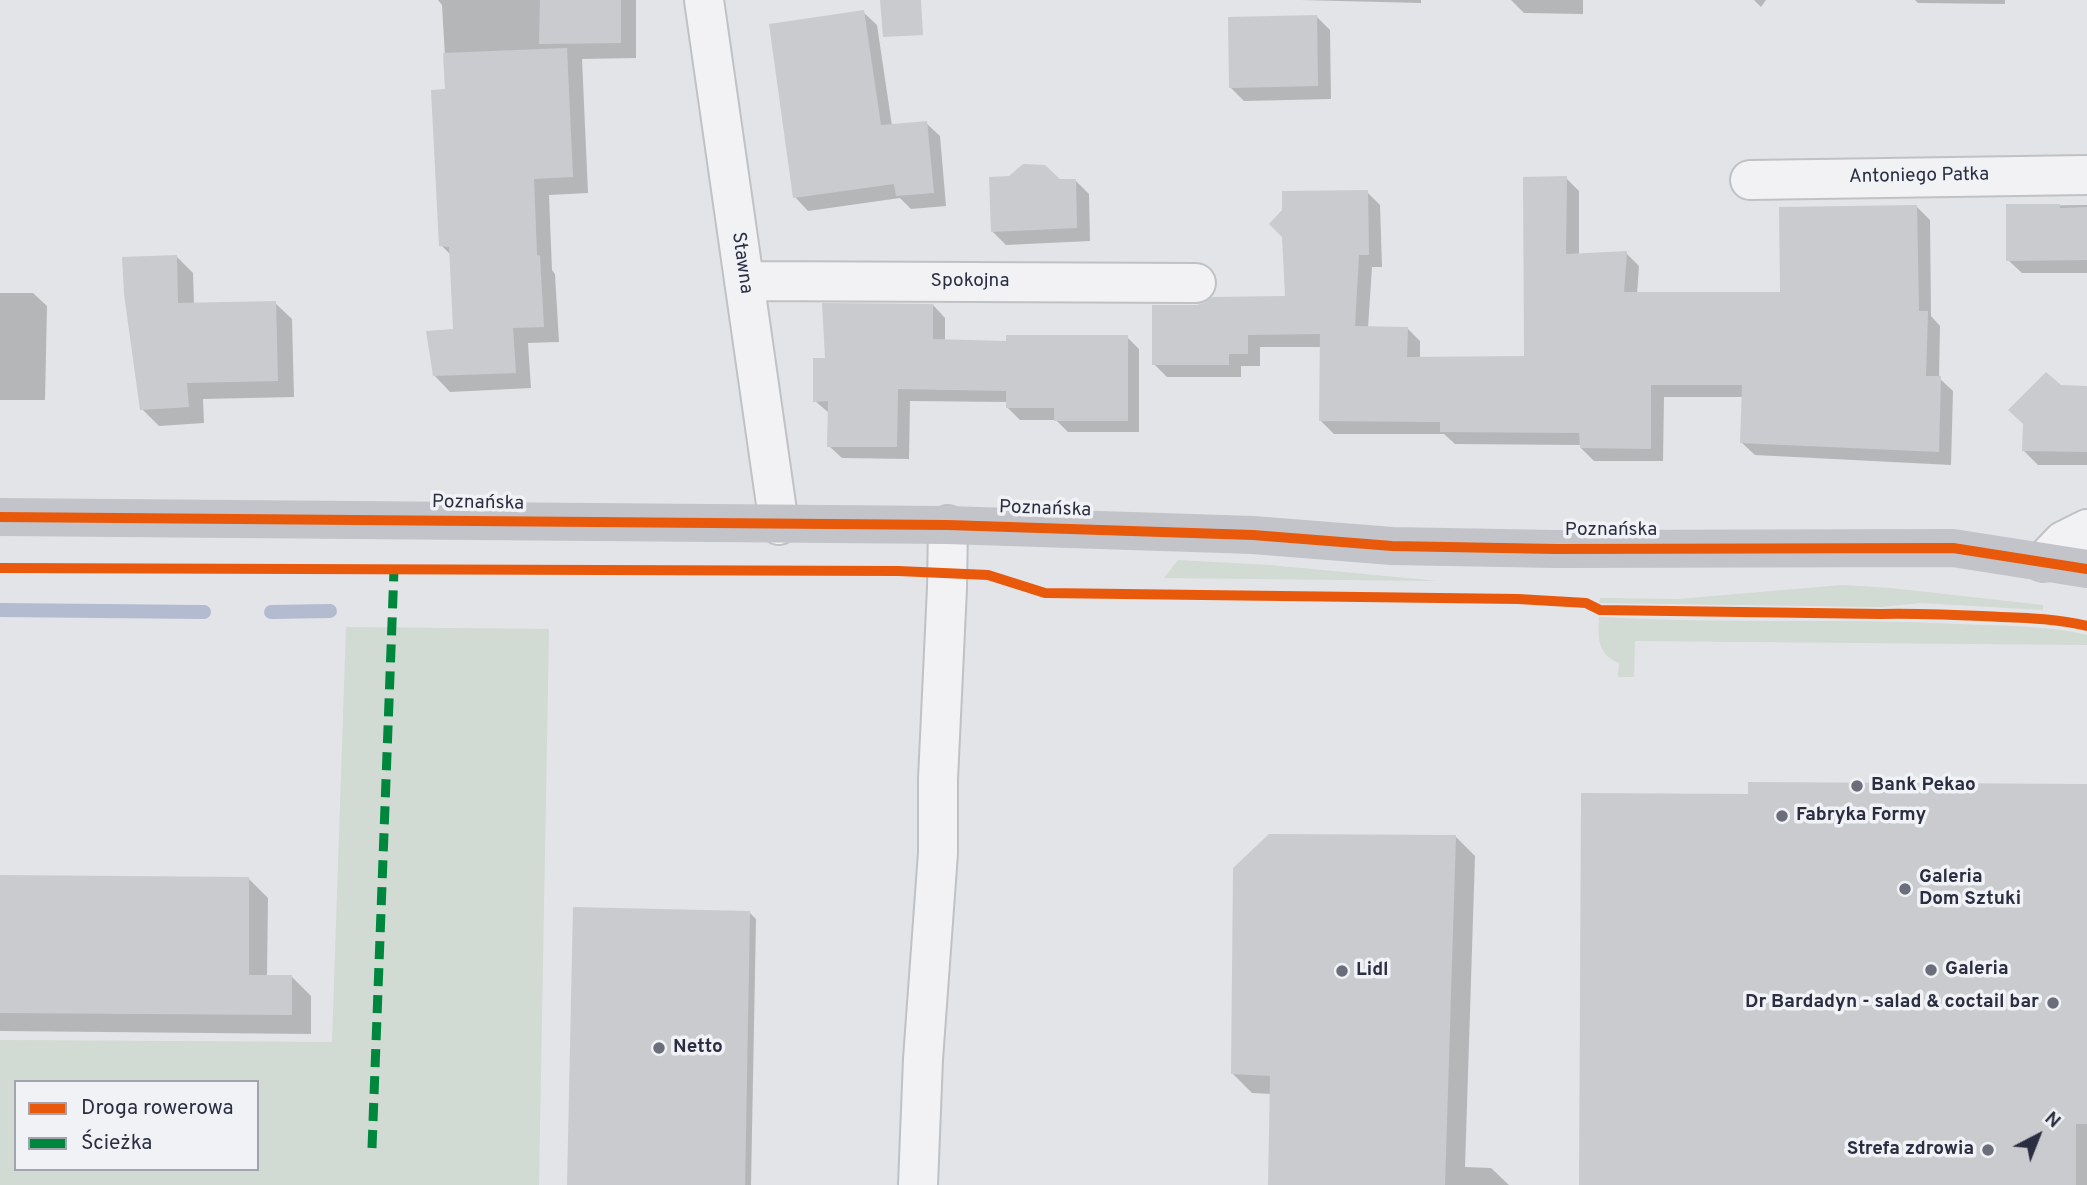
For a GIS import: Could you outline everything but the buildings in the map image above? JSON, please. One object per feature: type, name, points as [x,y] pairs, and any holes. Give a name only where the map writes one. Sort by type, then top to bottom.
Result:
[{"type":"street","name":"Stawna","points":[[704,0],[779,525]]},
{"type":"street","name":"Antoniego Patka","points":[[1750,180],[2087,175]]},
{"type":"street","name":"Spokojna","points":[[744,281],[1196,283]]},
{"type":"street","name":"Poznańska","points":[[0,517],[948,525],[1253,534],[1406,547],[1953,548],[2087,569]]},
{"type":"street","points":[[918,1185],[923,1059],[938,853],[938,779],[948,525]]},
{"type":"street","points":[[2043,562],[2063,541],[2087,529]]},
{"type":"shaded area","points":[[1178,560],[1269,565],[1438,581],[1164,578]]},
{"type":"shaded area","points":[[1842,585],[2043,605],[2043,610],[1920,603],[1881,607],[1599,603],[1600,598],[1678,599]]},
{"type":"shaded area","points":[[1599,617],[2024,626],[2087,635],[2087,645],[1635,641],[1634,677],[1618,677],[1619,663],[1606,655],[1600,644]]},
{"type":"shaded area","points":[[346,627],[549,629],[539,1185],[0,1185],[0,1040],[332,1042]]},
{"type":"waterway","points":[[0,610],[204,612]]},
{"type":"waterway","points":[[271,612],[330,611]]},
{"type":"marked path","points":[[372,1148],[394,570]]},
{"type":"cycle path","points":[[0,517],[948,525],[1253,535],[1392,546],[1556,549],[1953,548],[2087,569]]},
{"type":"cycle path","points":[[0,568],[898,571],[988,575],[1045,593],[1518,599],[1586,603],[1600,610],[1941,614],[2044,619],[2087,626]]},
{"type":"place","name":"Bank Pekao","points":[[1857,786]]},
{"type":"place","name":"Fabryka Formy","points":[[1782,816]]},
{"type":"place","name":"Galeria Dom Sztuki","points":[[1905,889]]},
{"type":"place","name":"Galeria","points":[[1931,970]]},
{"type":"place","name":"Lidl","points":[[1342,971]]},
{"type":"place","name":"Dr Bardadyn - salad & coctail bar","points":[[2053,1003]]},
{"type":"place","name":"Netto","points":[[659,1048]]},
{"type":"place","name":"Strefa zdrowia","points":[[1988,1150]]}]
